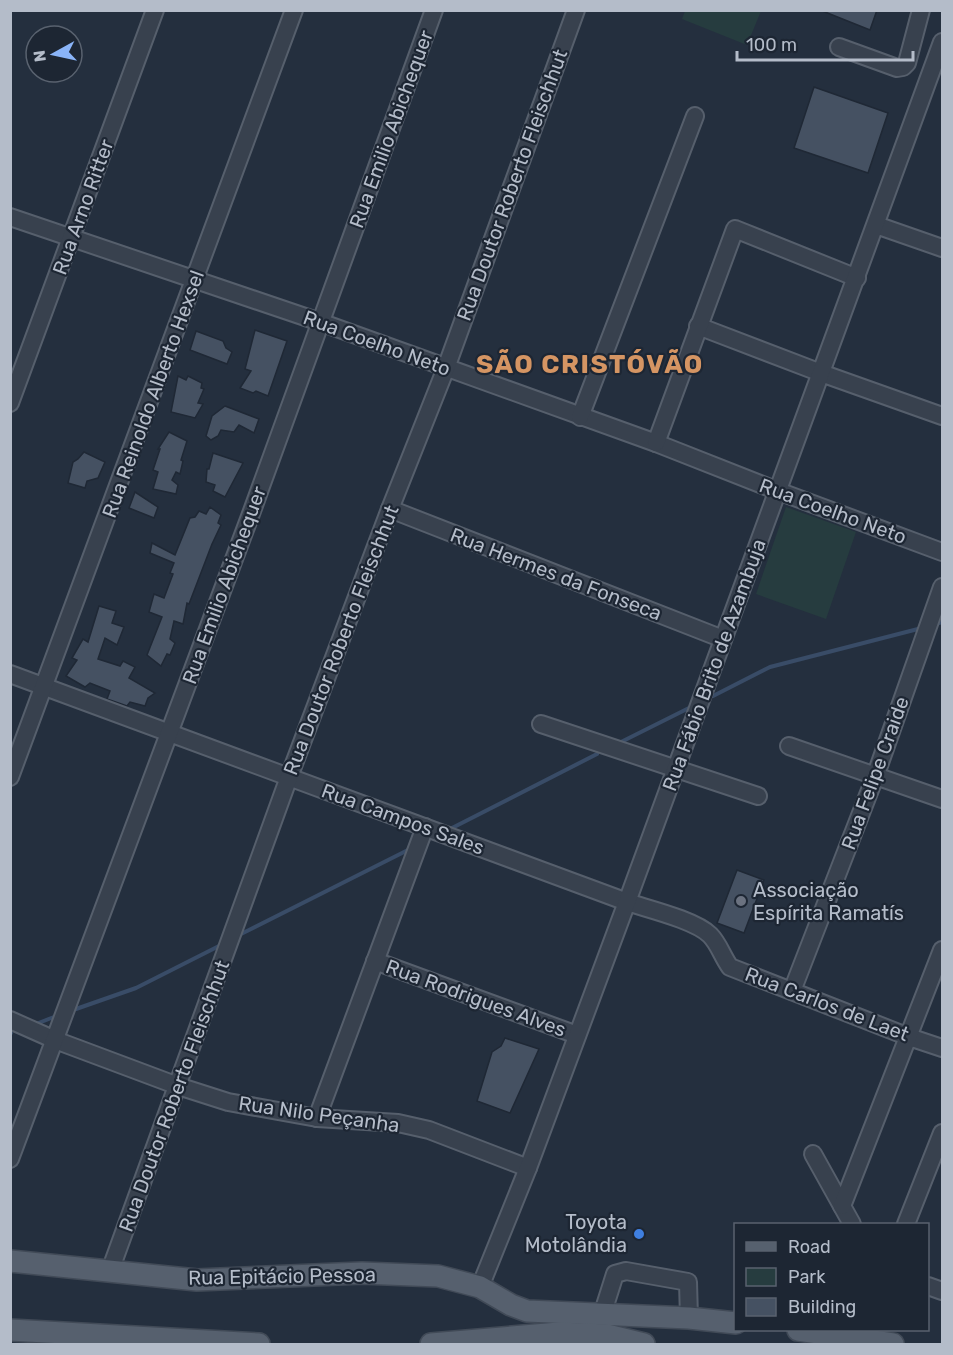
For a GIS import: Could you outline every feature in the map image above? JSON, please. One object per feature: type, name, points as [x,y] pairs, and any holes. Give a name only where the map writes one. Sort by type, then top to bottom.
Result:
[{"type":"main road","name":"Rua Epitácio Pessoa","points":[[10,1261],[197,1280],[362,1273],[438,1276],[480,1287],[511,1305],[527,1311],[689,1318],[734,1323]]},
{"type":"main road","points":[[602,1315],[638,1344]]},
{"type":"main road","points":[[10,1330],[259,1344]]},
{"type":"main road","points":[[824,1331],[863,1334],[893,1344]]},
{"type":"main road","points":[[431,1344],[501,1341],[558,1333],[608,1335],[638,1344]]},
{"type":"main road","points":[[48,1344],[78,1334]]},
{"type":"street","name":"Rua Arno Ritter","points":[[10,403],[155,10]]},
{"type":"street","name":"Rua Reinoldo Alberto Hexsel","points":[[10,777],[294,10]]},
{"type":"street","name":"Rua Emilio Abichequer","points":[[10,1159],[170,732],[434,10]]},
{"type":"street","name":"Rua Doutor Roberto Fleischhut","points":[[110,1271],[289,777],[446,368],[576,10]]},
{"type":"street","points":[[839,47],[897,68],[903,67],[907,63],[921,10]]},
{"type":"street","name":"Rua Fábio Brito de Azambuja","points":[[480,1287],[528,1168],[627,902],[942,42]]},
{"type":"street","points":[[580,417],[695,116]]},
{"type":"street","name":"Rua Coelho Neto","points":[[10,217],[320,322],[656,443],[942,552]]},
{"type":"street","points":[[876,225],[942,248]]},
{"type":"street","points":[[656,443],[735,229],[857,278]]},
{"type":"street","points":[[698,326],[821,374],[942,416]]},
{"type":"street","name":"Rua Hermes da Fonseca","points":[[390,509],[723,639]]},
{"type":"street","name":"Rua Felipe Craide","points":[[792,991],[875,777],[942,587]]},
{"type":"street","name":"Rua Campos Sales","points":[[10,674],[627,902]]},
{"type":"street","points":[[541,724],[758,796]]},
{"type":"street","points":[[789,746],[942,799]]},
{"type":"street","points":[[317,1118],[425,827]]},
{"type":"street","name":"Rua Carlos de Laet","points":[[627,902],[695,925],[708,932],[718,944],[730,967],[942,1048]]},
{"type":"street","points":[[842,1206],[942,950]]},
{"type":"street","name":"Rua Rodrigues Alves","points":[[375,961],[577,1035]]},
{"type":"street","name":"Rua Nilo Peçanha","points":[[10,1020],[55,1040],[178,1086],[228,1102],[317,1118],[398,1124],[429,1130],[528,1168]]},
{"type":"street","points":[[906,1223],[942,1133]]},
{"type":"street","points":[[813,1154],[851,1223]]},
{"type":"street","points":[[602,1315],[615,1274],[626,1271],[688,1282],[689,1318]]},
{"type":"green space","points":[[685,10],[761,11],[747,45],[682,19]]},
{"type":"green space","points":[[786,507],[856,532],[826,619],[756,594]]},
{"type":"building","points":[[820,10],[877,10],[870,30]]},
{"type":"building","points":[[814,87],[888,113],[868,173],[794,148]]},
{"type":"building","points":[[255,330],[287,341],[268,396],[240,388],[251,371],[245,369]]},
{"type":"building","points":[[196,331],[223,341],[226,348],[232,352],[227,364],[190,350]]},
{"type":"building","points":[[178,376],[186,380],[188,376],[202,383],[201,388],[204,389],[198,403],[203,404],[195,418],[171,412]]},
{"type":"building","points":[[225,406],[259,419],[254,433],[239,425],[234,432],[221,430],[218,436],[211,440],[206,436],[212,416]]},
{"type":"building","points":[[169,432],[187,441],[181,460],[183,461],[180,474],[176,472],[172,480],[178,485],[176,494],[153,489],[158,472],[153,470],[160,449],[158,449]]},
{"type":"building","points":[[84,452],[105,462],[98,478],[87,481],[85,488],[68,483],[73,462]]},
{"type":"building","points":[[213,453],[243,463],[225,497],[213,491],[215,485],[206,482],[207,469],[209,469]]},
{"type":"building","points":[[135,492],[158,507],[154,518],[129,508]]},
{"type":"building","points":[[210,507],[221,515],[218,523],[221,525],[189,604],[187,603],[183,624],[174,621],[170,639],[175,643],[170,655],[167,654],[161,666],[147,655],[162,617],[149,612],[154,594],[164,598],[173,574],[170,573],[174,563],[150,553],[152,543],[175,555],[190,518],[195,517],[199,511],[206,514]]},
{"type":"building","points":[[99,606],[116,611],[112,623],[124,627],[117,645],[105,638],[98,659],[120,666],[123,661],[135,667],[129,678],[155,693],[148,698],[145,706],[130,702],[127,706],[107,699],[110,691],[90,683],[85,687],[66,676],[77,660],[72,658],[83,639],[88,642]]},
{"type":"building","name":"Associação Espírita Ramatís","points":[[737,870],[764,880],[744,933],[717,923]]},
{"type":"building","points":[[505,1038],[539,1049],[510,1113],[477,1101],[492,1052],[501,1046]]},
{"type":"waterway","points":[[713,696],[770,667],[918,629]]},
{"type":"waterway","points":[[619,743],[689,708]]},
{"type":"waterway","points":[[452,828],[597,754]]},
{"type":"waterway","points":[[241,934],[408,850]]},
{"type":"waterway","points":[[76,1009],[136,988],[219,946]]},
{"type":"waterway","points":[[36,1024],[54,1017]]},
{"type":"place","name":"Associação Espírita Ramatís","points":[[741,901]]},
{"type":"place","name":"Toyota Motolândia","points":[[639,1234]]},
{"type":"district","name":"SÃO CRISTÓVÃO","points":[[590,364]]}]
